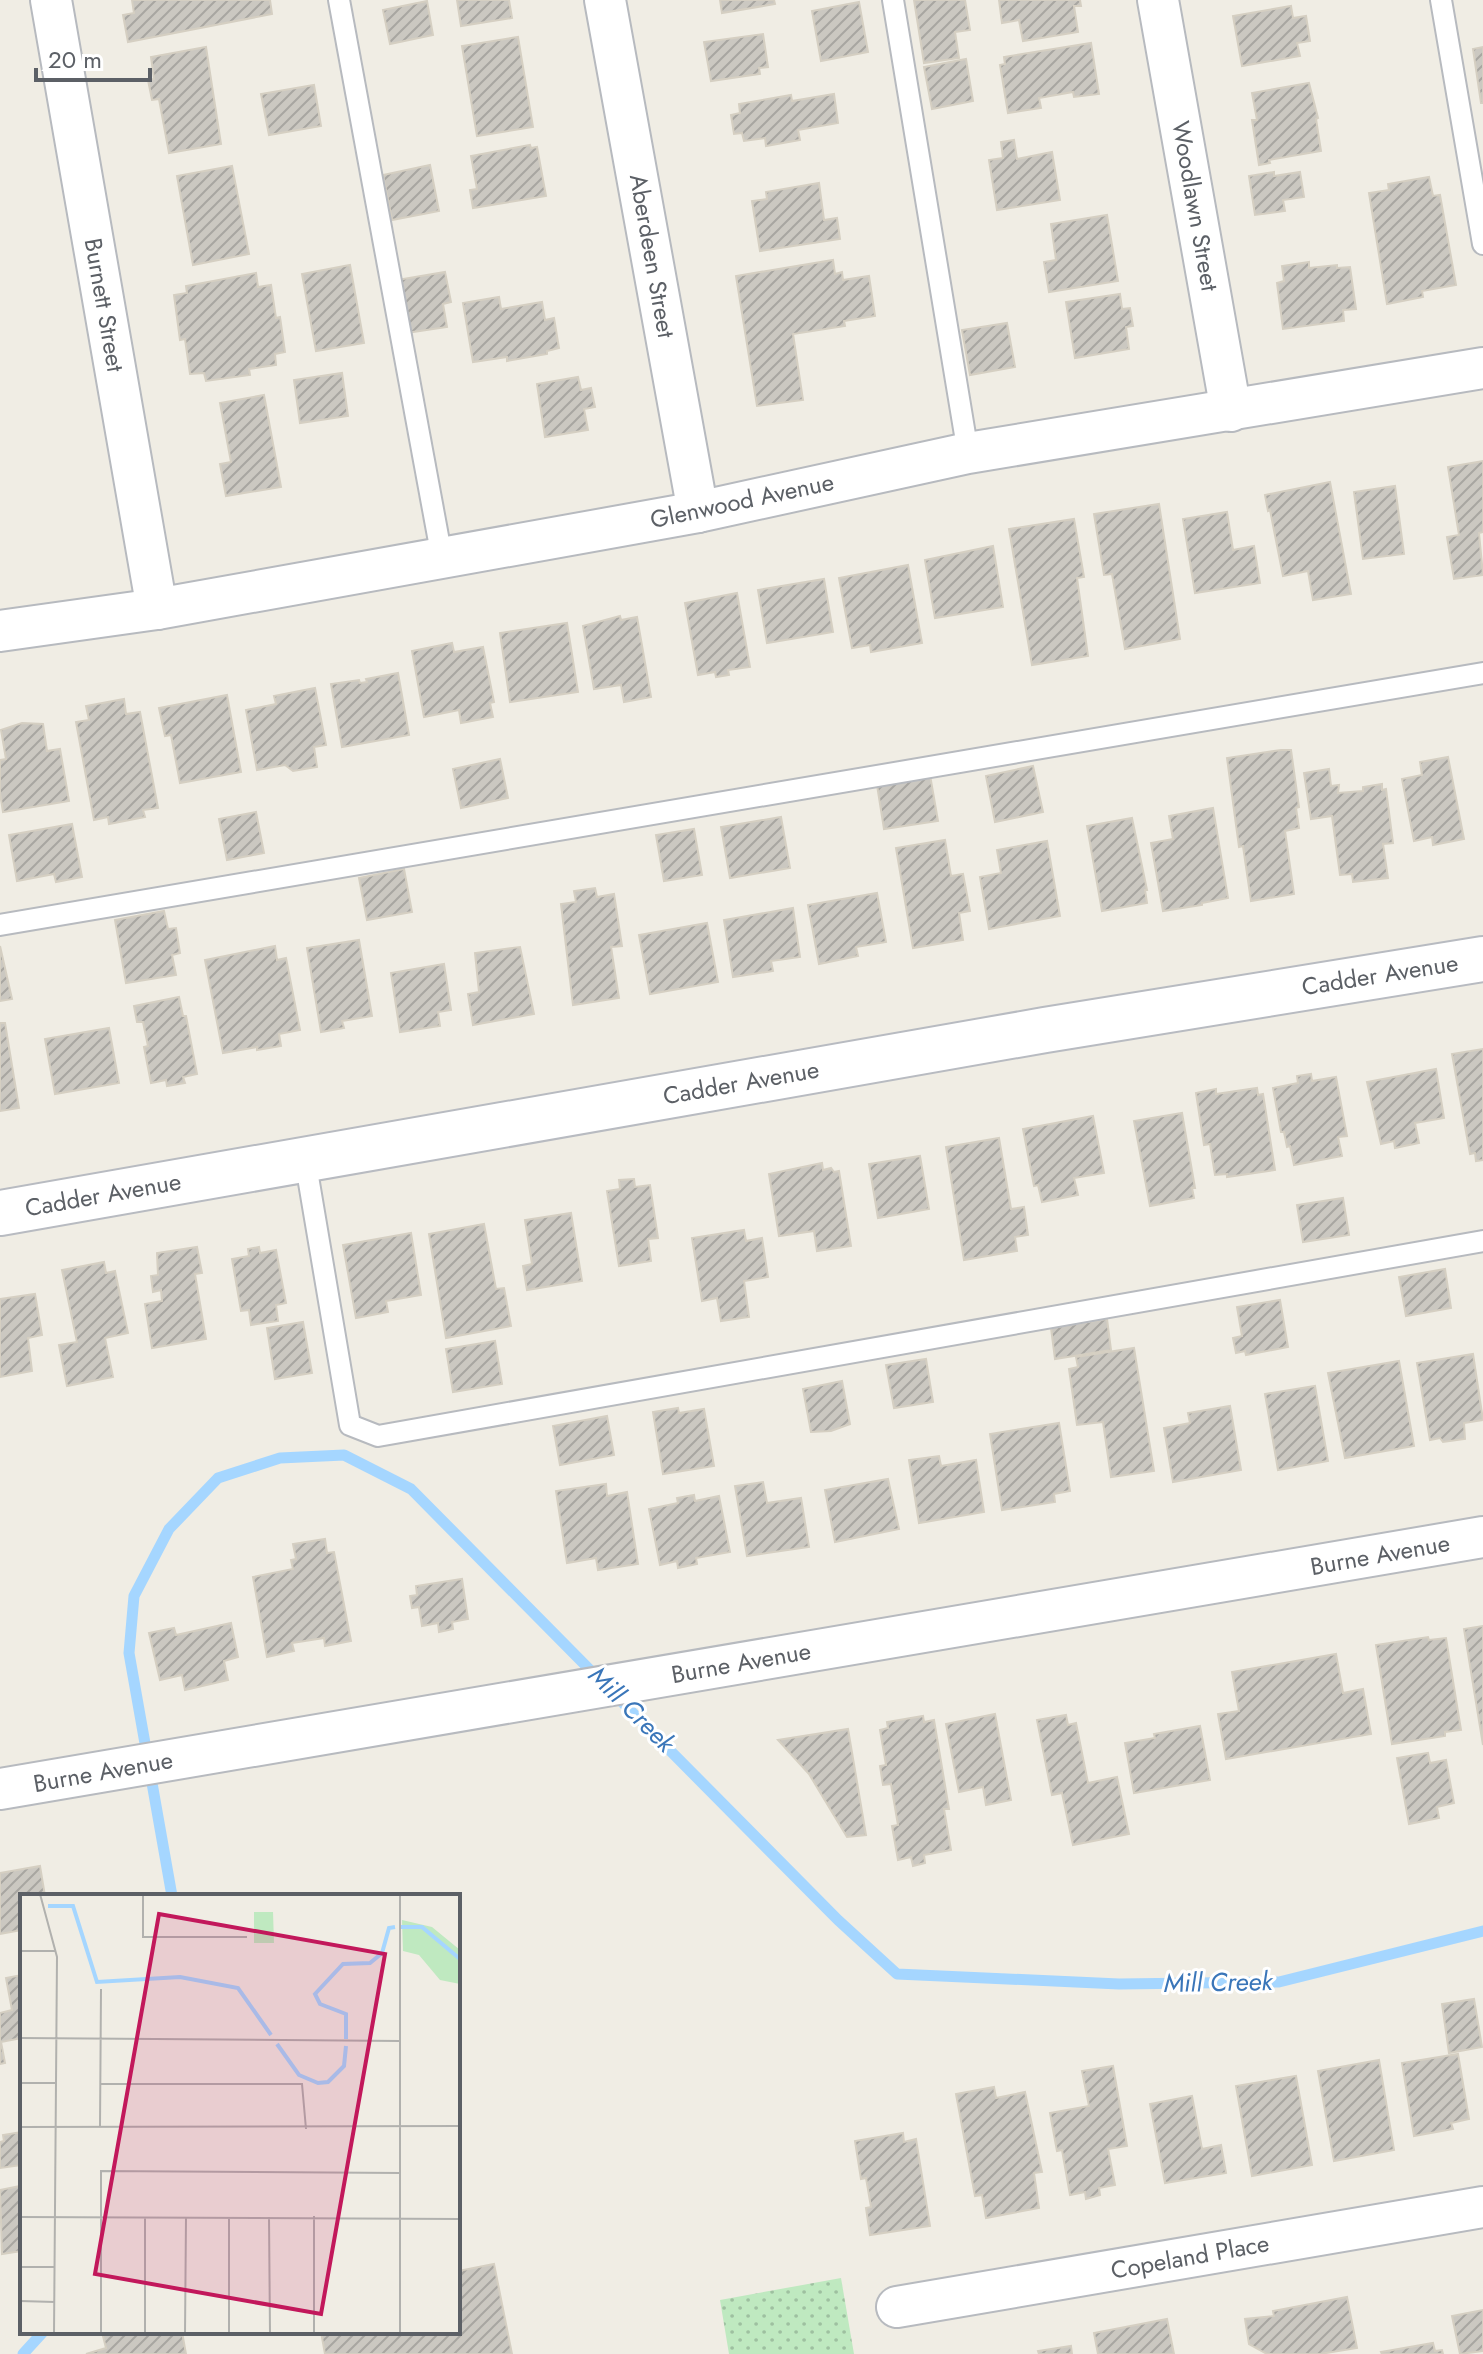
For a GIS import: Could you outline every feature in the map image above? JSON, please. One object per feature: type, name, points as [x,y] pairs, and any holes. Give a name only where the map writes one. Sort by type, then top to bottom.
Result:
[{"type":"main road","name":"Cadder Avenue","points":[[0,1213],[1045,1030],[1483,959]]},
{"type":"street","name":"Burnett Street","points":[[51,0],[157,609]]},
{"type":"street","name":"Aberdeen Street","points":[[605,0],[698,512]]},
{"type":"street","name":"Woodlawn Street","points":[[1158,0],[1231,411]]},
{"type":"street","name":"Glenwood Avenue","points":[[0,631],[157,609],[698,512],[968,453],[1483,368]]},
{"type":"street","name":"Burne Avenue","points":[[16,1787],[1483,1537]]},
{"type":"street","name":"Copeland Place","points":[[897,2307],[1483,2207]]},
{"type":"lane","points":[[339,0],[442,558]]},
{"type":"lane","points":[[893,0],[968,453]]},
{"type":"lane","points":[[1441,0],[1483,244]]},
{"type":"lane","points":[[0,925],[1483,673]]},
{"type":"lane","points":[[305,1159],[350,1425],[378,1436],[1483,1241]]},
{"type":"green space","points":[[841,2278],[854,2354],[729,2354],[720,2300]]},
{"type":"building","points":[[132,0],[270,0],[272,14],[128,42],[123,15],[134,13]]},
{"type":"building","points":[[457,0],[509,0],[512,18],[461,26]]},
{"type":"building","points":[[720,0],[774,0],[775,4],[722,13]]},
{"type":"building","points":[[914,0],[965,0],[970,30],[955,32],[959,58],[924,63]]},
{"type":"building","points":[[999,0],[1080,0],[1081,6],[1074,6],[1078,32],[1023,41],[1019,20],[1002,23]]},
{"type":"building","points":[[427,1],[433,35],[390,44],[383,10]]},
{"type":"building","points":[[859,2],[868,52],[821,61],[812,11]]},
{"type":"building","points":[[1291,6],[1293,18],[1306,16],[1310,41],[1297,43],[1300,56],[1242,66],[1233,16]]},
{"type":"building","points":[[763,34],[768,67],[759,68],[760,74],[711,81],[704,42]]},
{"type":"building","points":[[518,37],[533,127],[477,136],[462,46]]},
{"type":"building","points":[[1091,43],[1099,94],[1074,97],[1073,92],[1039,98],[1041,108],[1008,113],[1000,65],[1005,64],[1004,57]]},
{"type":"building","points":[[206,47],[221,144],[169,153],[159,99],[152,100],[148,80],[154,79],[151,57]]},
{"type":"building","points":[[1483,47],[1483,103],[1481,103],[1473,49]]},
{"type":"building","points":[[966,59],[973,101],[932,109],[924,67]]},
{"type":"building","points":[[1309,83],[1318,118],[1321,151],[1269,160],[1270,163],[1259,165],[1252,120],[1257,120],[1252,93]]},
{"type":"building","points":[[314,85],[321,126],[269,135],[261,94]]},
{"type":"building","points":[[834,94],[838,123],[798,130],[800,140],[766,146],[765,138],[744,141],[742,133],[734,134],[731,115],[740,113],[739,104],[791,95],[792,101]]},
{"type":"building","points":[[1014,140],[1017,159],[1052,152],[1060,200],[997,210],[989,160],[1003,158],[1001,142]]},
{"type":"building","points":[[530,145],[531,148],[537,147],[546,196],[473,208],[470,190],[477,189],[471,156]]},
{"type":"building","points":[[430,165],[439,211],[392,220],[383,175]]},
{"type":"building","points":[[232,166],[249,254],[193,265],[177,176]]},
{"type":"building","points":[[1274,172],[1274,176],[1300,172],[1304,197],[1283,200],[1285,211],[1255,215],[1249,176]]},
{"type":"building","points":[[1429,177],[1433,196],[1440,195],[1456,285],[1422,291],[1423,297],[1387,304],[1369,193],[1389,190],[1388,184]]},
{"type":"building","points":[[819,183],[824,220],[837,218],[840,239],[760,251],[752,201],[767,199],[766,192]]},
{"type":"building","points":[[1107,215],[1118,281],[1049,292],[1044,262],[1056,260],[1051,224]]},
{"type":"building","points":[[833,260],[835,274],[842,272],[843,280],[869,276],[875,316],[844,321],[845,326],[793,334],[803,400],[757,406],[736,276]]},
{"type":"building","points":[[1309,262],[1309,268],[1350,267],[1356,309],[1343,310],[1344,321],[1283,329],[1277,283],[1284,281],[1282,266]]},
{"type":"building","points":[[350,265],[364,343],[316,351],[302,274]]},
{"type":"building","points":[[445,272],[451,302],[443,304],[447,327],[406,333],[397,280]]},
{"type":"building","points":[[256,273],[258,287],[271,285],[285,352],[275,354],[276,365],[249,369],[250,375],[206,381],[204,373],[190,374],[185,339],[180,340],[174,295],[187,293],[186,286]]},
{"type":"building","points":[[1120,294],[1122,309],[1130,308],[1133,326],[1126,327],[1129,349],[1075,358],[1066,302]]},
{"type":"building","points":[[499,297],[501,309],[542,302],[545,320],[554,318],[559,348],[547,351],[547,354],[507,361],[507,357],[473,362],[463,303]]},
{"type":"building","points":[[1007,323],[1015,367],[970,375],[962,330]]},
{"type":"building","points":[[342,373],[348,416],[300,423],[294,380]]},
{"type":"building","points":[[578,377],[581,390],[591,388],[595,407],[584,409],[588,430],[545,437],[537,384]]},
{"type":"building","points":[[264,395],[281,487],[226,496],[220,464],[231,462],[220,403]]},
{"type":"building","points":[[1483,461],[1483,532],[1479,533],[1483,575],[1454,579],[1447,537],[1459,535],[1448,467]]},
{"type":"building","points":[[1330,482],[1351,594],[1313,600],[1308,571],[1283,576],[1265,495]]},
{"type":"building","points":[[1395,486],[1404,554],[1363,559],[1354,492]]},
{"type":"building","points":[[1159,504],[1180,639],[1125,649],[1112,574],[1104,575],[1094,514]]},
{"type":"building","points":[[1227,512],[1233,550],[1254,546],[1260,583],[1195,593],[1183,519]]},
{"type":"building","points":[[1074,519],[1084,577],[1077,578],[1088,656],[1032,665],[1009,529]]},
{"type":"building","points":[[993,546],[1003,607],[935,618],[925,560]]},
{"type":"building","points":[[908,565],[922,643],[871,652],[870,645],[852,648],[839,578]]},
{"type":"building","points":[[824,579],[833,632],[767,643],[758,590]]},
{"type":"building","points":[[737,593],[750,667],[728,670],[729,675],[716,677],[715,672],[698,675],[685,603]]},
{"type":"building","points":[[620,616],[621,620],[637,617],[651,697],[624,702],[621,685],[594,689],[583,626]]},
{"type":"building","points":[[567,623],[578,692],[510,702],[500,633]]},
{"type":"building","points":[[452,643],[454,652],[483,647],[494,702],[490,703],[493,717],[461,723],[459,710],[424,717],[412,651]]},
{"type":"building","points":[[398,673],[409,735],[342,747],[331,684],[359,680],[360,683],[367,682],[366,679]]},
{"type":"building","points":[[315,688],[326,745],[314,747],[317,767],[293,771],[285,765],[257,770],[246,710],[276,704],[274,696]]},
{"type":"building","points":[[227,695],[241,772],[180,783],[171,735],[165,736],[159,708]]},
{"type":"building","points":[[124,699],[126,714],[140,712],[158,808],[143,810],[145,817],[109,824],[108,817],[94,820],[76,722],[89,720],[86,706]]},
{"type":"building","points":[[22,723],[43,724],[47,751],[60,749],[69,801],[3,812],[0,760],[6,759],[1,730]]},
{"type":"building","points":[[1291,750],[1299,807],[1296,808],[1299,828],[1285,831],[1294,894],[1251,901],[1243,846],[1239,847],[1227,758]]},
{"type":"building","points":[[1448,757],[1464,839],[1433,845],[1432,837],[1414,841],[1402,779],[1422,775],[1420,762]]},
{"type":"building","points":[[500,759],[508,798],[461,808],[453,769]]},
{"type":"building","points":[[1033,766],[1043,812],[995,822],[986,776]]},
{"type":"building","points":[[1329,769],[1331,786],[1339,785],[1338,793],[1363,791],[1363,787],[1382,784],[1382,790],[1386,789],[1393,843],[1383,844],[1388,878],[1353,882],[1352,874],[1340,875],[1332,816],[1311,819],[1304,773]]},
{"type":"building","points":[[930,775],[938,821],[884,829],[877,785]]},
{"type":"building","points":[[1213,808],[1228,898],[1163,911],[1151,843],[1173,839],[1169,816]]},
{"type":"building","points":[[256,812],[264,853],[227,860],[219,819]]},
{"type":"building","points":[[781,817],[790,868],[730,878],[721,827]]},
{"type":"building","points":[[1132,818],[1147,903],[1102,911],[1087,826]]},
{"type":"building","points":[[72,824],[82,877],[56,882],[54,874],[17,881],[9,835]]},
{"type":"building","points":[[694,829],[702,875],[664,881],[656,835]]},
{"type":"building","points":[[945,840],[951,876],[963,874],[970,911],[959,913],[963,940],[913,948],[896,848]]},
{"type":"building","points":[[1047,841],[1060,916],[989,929],[980,877],[1001,873],[997,850]]},
{"type":"building","points":[[404,869],[412,912],[367,920],[359,878]]},
{"type":"building","points":[[595,888],[597,897],[614,894],[622,946],[611,947],[619,998],[573,1005],[561,904],[576,902],[574,891]]},
{"type":"building","points":[[877,893],[886,942],[856,947],[858,956],[819,964],[808,905]]},
{"type":"building","points":[[793,908],[800,957],[771,961],[773,971],[733,977],[724,920]]},
{"type":"building","points":[[164,911],[168,929],[176,928],[180,953],[172,955],[176,975],[126,983],[115,920]]},
{"type":"building","points":[[707,923],[718,982],[650,994],[639,935]]},
{"type":"building","points":[[359,940],[372,1016],[342,1021],[344,1028],[321,1032],[307,948]]},
{"type":"building","points":[[0,946],[12,999],[0,1001]]},
{"type":"building","points":[[275,946],[277,960],[286,958],[300,1030],[279,1034],[281,1046],[223,1053],[205,960]]},
{"type":"building","points":[[520,947],[534,1014],[473,1025],[468,994],[479,992],[475,953]]},
{"type":"building","points":[[444,964],[451,1010],[438,1012],[440,1026],[400,1032],[391,973]]},
{"type":"building","points":[[179,997],[183,1016],[186,1016],[197,1074],[183,1077],[185,1083],[167,1086],[166,1080],[151,1083],[143,1022],[137,1022],[134,1006]]},
{"type":"building","points":[[0,1023],[5,1023],[19,1108],[0,1111]]},
{"type":"building","points":[[109,1028],[119,1083],[55,1094],[45,1039]]},
{"type":"building","points":[[1483,1049],[1483,1160],[1476,1161],[1475,1153],[1470,1154],[1452,1054]]},
{"type":"building","points":[[1436,1069],[1444,1118],[1415,1123],[1419,1143],[1395,1148],[1394,1141],[1381,1144],[1367,1082]]},
{"type":"building","points":[[1311,1074],[1312,1081],[1336,1077],[1347,1136],[1338,1137],[1342,1156],[1294,1165],[1290,1146],[1287,1147],[1284,1132],[1281,1132],[1273,1088],[1298,1083],[1297,1076]]},
{"type":"building","points":[[1257,1088],[1258,1095],[1263,1094],[1275,1170],[1227,1177],[1227,1174],[1215,1175],[1210,1144],[1204,1145],[1196,1093],[1216,1089],[1216,1094]]},
{"type":"building","points":[[1182,1113],[1194,1198],[1150,1206],[1134,1121]]},
{"type":"building","points":[[1093,1116],[1104,1173],[1074,1178],[1078,1195],[1042,1202],[1038,1185],[1034,1186],[1023,1129]]},
{"type":"building","points":[[999,1138],[1011,1209],[1024,1207],[1028,1235],[1015,1237],[1017,1251],[964,1260],[946,1147]]},
{"type":"building","points":[[920,1156],[929,1209],[878,1218],[869,1164]]},
{"type":"building","points":[[822,1163],[823,1170],[831,1168],[834,1172],[839,1171],[851,1246],[817,1251],[814,1231],[779,1236],[769,1174]]},
{"type":"building","points":[[634,1179],[635,1187],[650,1185],[658,1238],[648,1239],[651,1261],[619,1266],[607,1191],[620,1189],[619,1180]]},
{"type":"building","points":[[1343,1198],[1349,1235],[1303,1242],[1297,1205]]},
{"type":"building","points":[[571,1213],[582,1281],[527,1290],[523,1266],[532,1264],[525,1220]]},
{"type":"building","points":[[484,1224],[496,1289],[504,1288],[511,1326],[446,1338],[429,1234]]},
{"type":"building","points":[[744,1230],[746,1241],[762,1238],[768,1277],[744,1281],[749,1317],[721,1321],[717,1298],[702,1301],[692,1238]]},
{"type":"building","points":[[411,1233],[421,1295],[386,1301],[388,1312],[356,1318],[343,1245]]},
{"type":"building","points":[[197,1247],[202,1273],[195,1274],[206,1339],[152,1348],[145,1304],[162,1301],[161,1290],[153,1292],[151,1276],[158,1275],[157,1253]]},
{"type":"building","points":[[259,1247],[260,1253],[276,1250],[286,1303],[276,1305],[278,1321],[251,1325],[249,1310],[241,1311],[232,1259],[249,1256],[248,1249]]},
{"type":"building","points":[[104,1262],[106,1273],[115,1271],[128,1333],[105,1338],[113,1377],[67,1386],[59,1345],[77,1342],[62,1270]]},
{"type":"building","points":[[1445,1269],[1451,1308],[1406,1316],[1399,1277]]},
{"type":"building","points":[[35,1294],[42,1335],[28,1338],[32,1371],[0,1377],[0,1299]]},
{"type":"building","points":[[1280,1300],[1288,1347],[1246,1355],[1245,1351],[1236,1353],[1233,1338],[1242,1336],[1237,1307]]},
{"type":"building","points":[[1107,1319],[1111,1350],[1055,1359],[1051,1328]]},
{"type":"building","points":[[303,1322],[312,1373],[275,1379],[267,1328]]},
{"type":"building","points":[[495,1341],[502,1384],[453,1392],[446,1349]]},
{"type":"building","points":[[1134,1348],[1154,1471],[1111,1477],[1103,1422],[1077,1425],[1069,1369],[1078,1367],[1076,1357]]},
{"type":"building","points":[[1473,1354],[1483,1420],[1464,1423],[1465,1439],[1430,1440],[1417,1363]]},
{"type":"building","points":[[926,1359],[933,1402],[894,1408],[886,1365]]},
{"type":"building","points":[[1399,1361],[1414,1446],[1345,1458],[1328,1373]]},
{"type":"building","points":[[842,1381],[850,1424],[831,1431],[811,1432],[803,1389]]},
{"type":"building","points":[[1315,1386],[1328,1461],[1278,1470],[1265,1394]]},
{"type":"building","points":[[1230,1406],[1241,1470],[1173,1482],[1164,1428],[1190,1423],[1188,1413]]},
{"type":"building","points":[[678,1408],[679,1413],[704,1409],[714,1466],[663,1474],[653,1412]]},
{"type":"building","points":[[607,1416],[614,1455],[560,1465],[553,1426]]},
{"type":"building","points":[[1059,1423],[1070,1491],[1054,1494],[1055,1502],[1002,1510],[990,1434]]},
{"type":"building","points":[[939,1456],[941,1466],[976,1460],[984,1512],[919,1523],[909,1460]]},
{"type":"building","points":[[888,1479],[899,1529],[835,1542],[825,1490]]},
{"type":"building","points":[[763,1482],[767,1503],[801,1498],[809,1547],[747,1556],[735,1486]]},
{"type":"building","points":[[606,1484],[607,1496],[627,1492],[638,1564],[598,1570],[596,1558],[567,1563],[556,1491]]},
{"type":"building","points":[[694,1495],[695,1501],[719,1496],[730,1552],[696,1558],[697,1564],[678,1568],[677,1561],[660,1565],[649,1509],[678,1503],[677,1498]]},
{"type":"building","points":[[325,1539],[327,1553],[334,1552],[351,1641],[325,1646],[324,1638],[292,1643],[294,1651],[267,1657],[253,1577],[293,1569],[291,1560],[296,1559],[293,1544]]},
{"type":"building","points":[[462,1579],[468,1619],[452,1622],[453,1629],[439,1632],[438,1623],[422,1626],[419,1607],[412,1608],[410,1596],[417,1595],[416,1586]]},
{"type":"building","points":[[231,1623],[238,1657],[224,1661],[228,1680],[185,1690],[182,1675],[160,1680],[149,1633],[174,1628],[176,1635]]},
{"type":"building","points":[[1483,1626],[1483,1745],[1464,1629]]},
{"type":"building","points":[[1428,1637],[1429,1640],[1446,1638],[1461,1730],[1445,1732],[1445,1736],[1392,1744],[1376,1645]]},
{"type":"building","points":[[1336,1654],[1343,1693],[1363,1689],[1371,1734],[1226,1759],[1218,1714],[1239,1711],[1232,1672]]},
{"type":"building","points":[[995,1714],[1011,1800],[986,1805],[983,1787],[959,1792],[946,1724]]},
{"type":"building","points":[[1066,1715],[1068,1725],[1076,1723],[1088,1783],[1117,1777],[1129,1834],[1073,1845],[1062,1793],[1052,1795],[1037,1720]]},
{"type":"building","points":[[923,1716],[924,1722],[934,1720],[949,1809],[944,1809],[951,1850],[924,1855],[925,1863],[913,1866],[911,1857],[898,1860],[892,1826],[898,1825],[891,1784],[883,1785],[880,1766],[886,1765],[880,1730],[888,1728],[887,1722]]},
{"type":"building","points":[[1200,1726],[1210,1780],[1134,1793],[1125,1743]]},
{"type":"building","points":[[848,1729],[866,1835],[847,1837],[809,1774],[778,1740]]},
{"type":"building","points":[[1428,1753],[1430,1763],[1446,1760],[1454,1803],[1437,1807],[1439,1818],[1409,1824],[1397,1758]]},
{"type":"building","points":[[40,1866],[45,1894],[20,1894],[20,1930],[0,1934],[0,1873]]},
{"type":"building","points":[[20,1975],[20,2038],[1,2042],[5,2063],[0,2064],[0,2013],[12,2010],[6,1978]]},
{"type":"building","points":[[1474,1999],[1482,2047],[1449,2053],[1442,2004]]},
{"type":"building","points":[[1458,2054],[1469,2119],[1451,2123],[1453,2129],[1414,2136],[1402,2063]]},
{"type":"building","points":[[1379,2060],[1394,2150],[1334,2161],[1318,2071]]},
{"type":"building","points":[[1113,2066],[1127,2146],[1108,2149],[1115,2185],[1099,2188],[1100,2195],[1086,2199],[1085,2192],[1070,2195],[1062,2150],[1057,2151],[1050,2113],[1089,2106],[1082,2071]]},
{"type":"building","points":[[1296,2076],[1312,2165],[1252,2176],[1236,2086]]},
{"type":"building","points":[[994,2087],[996,2098],[1025,2092],[1042,2172],[1034,2173],[1039,2208],[986,2218],[982,2195],[975,2196],[956,2094]]},
{"type":"building","points":[[1192,2096],[1202,2149],[1221,2145],[1226,2173],[1165,2183],[1150,2104]]},
{"type":"building","points":[[20,2132],[20,2165],[0,2168],[3,2135]]},
{"type":"building","points":[[903,2133],[904,2142],[916,2139],[930,2226],[870,2235],[866,2208],[871,2207],[866,2178],[861,2179],[855,2141]]},
{"type":"building","points":[[20,2186],[20,2251],[2,2254],[0,2190]]},
{"type":"building","points":[[494,2264],[512,2354],[325,2354],[321,2334],[460,2334],[460,2271]]},
{"type":"building","points":[[1347,2297],[1357,2348],[1320,2354],[1267,2354],[1249,2344],[1245,2319],[1274,2316],[1273,2311]]},
{"type":"building","points":[[1483,2310],[1483,2351],[1460,2354],[1452,2316]]},
{"type":"building","points":[[1167,2319],[1174,2354],[1098,2354],[1094,2333]]},
{"type":"building","points":[[102,2334],[182,2334],[186,2354],[86,2354],[106,2348]]},
{"type":"building","points":[[1433,2343],[1435,2351],[1442,2350],[1443,2354],[1381,2352]]},
{"type":"building","points":[[1071,2346],[1072,2354],[1039,2354],[1038,2351]]},
{"type":"waterway","name":"Mill Creek","points":[[172,1894],[129,1653],[134,1596],[169,1529],[218,1478],[280,1458],[344,1455],[411,1489],[597,1677]]},
{"type":"waterway","name":"Mill Creek","points":[[615,1695],[838,1920],[897,1974],[1119,1984],[1279,1982],[1483,1931]]},
{"type":"waterway","name":"Mill Creek","points":[[23,2354],[41,2334]]}]
